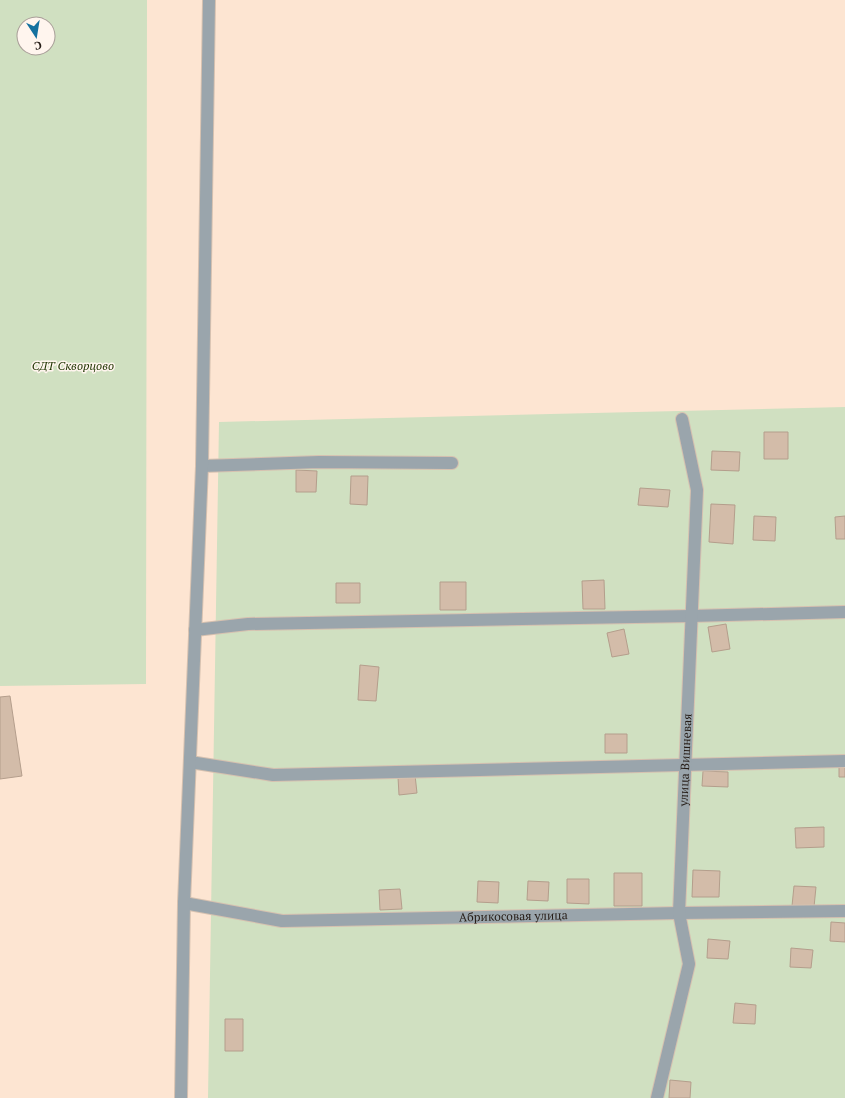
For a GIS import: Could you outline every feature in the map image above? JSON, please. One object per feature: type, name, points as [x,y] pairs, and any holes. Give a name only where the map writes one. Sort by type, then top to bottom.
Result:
[{"type":"street","points":[[181,1098],[184,903],[202,466],[209,0]]},
{"type":"street","name":"улица Вишневая","points":[[657,1098],[689,964],[679,913],[697,490],[682,419]]},
{"type":"street","points":[[202,466],[319,462],[452,463]]},
{"type":"street","points":[[195,630],[248,624],[845,612]]},
{"type":"street","points":[[190,762],[273,775],[845,761]]},
{"type":"street","name":"Абрикосовая улица","points":[[184,903],[282,921],[845,911]]},
{"type":"green space","name":"СДТ Скворцово","points":[[0,0],[147,0],[146,684],[0,686]]},
{"type":"green space","points":[[845,407],[845,1098],[208,1098],[219,422]]},
{"type":"building","points":[[764,432],[788,432],[788,459],[764,459]]},
{"type":"building","points":[[712,451],[740,452],[739,471],[711,470]]},
{"type":"building","points":[[296,470],[317,471],[316,492],[296,492]]},
{"type":"building","points":[[351,476],[368,476],[367,505],[350,504]]},
{"type":"building","points":[[640,488],[670,490],[668,507],[638,505]]},
{"type":"building","points":[[711,504],[735,505],[733,544],[709,542]]},
{"type":"building","points":[[754,516],[776,517],[775,541],[753,540]]},
{"type":"building","points":[[845,516],[845,539],[836,539],[835,517]]},
{"type":"building","points":[[604,580],[605,609],[583,609],[582,581]]},
{"type":"building","points":[[440,582],[466,582],[466,610],[440,610]]},
{"type":"building","points":[[336,583],[360,583],[360,603],[336,603]]},
{"type":"building","points":[[726,624],[730,649],[712,652],[708,627]]},
{"type":"building","points":[[624,629],[629,654],[612,657],[607,633]]},
{"type":"building","points":[[360,665],[379,667],[376,701],[358,700]]},
{"type":"building","points":[[10,696],[22,776],[0,779],[0,697]]},
{"type":"building","points":[[605,734],[627,734],[627,753],[605,753]]},
{"type":"building","points":[[839,764],[845,764],[845,777],[839,777]]},
{"type":"building","points":[[703,771],[728,772],[728,787],[702,786]]},
{"type":"building","points":[[415,775],[417,793],[399,795],[398,777]]},
{"type":"building","points":[[824,827],[824,847],[796,848],[795,828]]},
{"type":"building","points":[[693,870],[720,871],[719,897],[692,897]]},
{"type":"building","points":[[614,873],[642,873],[642,906],[614,906]]},
{"type":"building","points":[[567,879],[589,879],[589,904],[567,903]]},
{"type":"building","points":[[478,881],[499,882],[498,903],[477,902]]},
{"type":"building","points":[[528,881],[549,882],[548,901],[527,900]]},
{"type":"building","points":[[794,886],[816,887],[814,907],[792,906]]},
{"type":"building","points":[[400,889],[402,909],[380,910],[379,890]]},
{"type":"building","points":[[831,922],[845,923],[845,942],[830,941]]},
{"type":"building","points":[[708,939],[730,941],[728,959],[707,958]]},
{"type":"building","points":[[791,948],[813,950],[811,968],[790,967]]},
{"type":"building","points":[[735,1003],[756,1005],[755,1024],[733,1023]]},
{"type":"building","points":[[225,1019],[243,1019],[243,1051],[225,1051]]},
{"type":"building","points":[[670,1080],[691,1082],[690,1098],[669,1098]]}]
